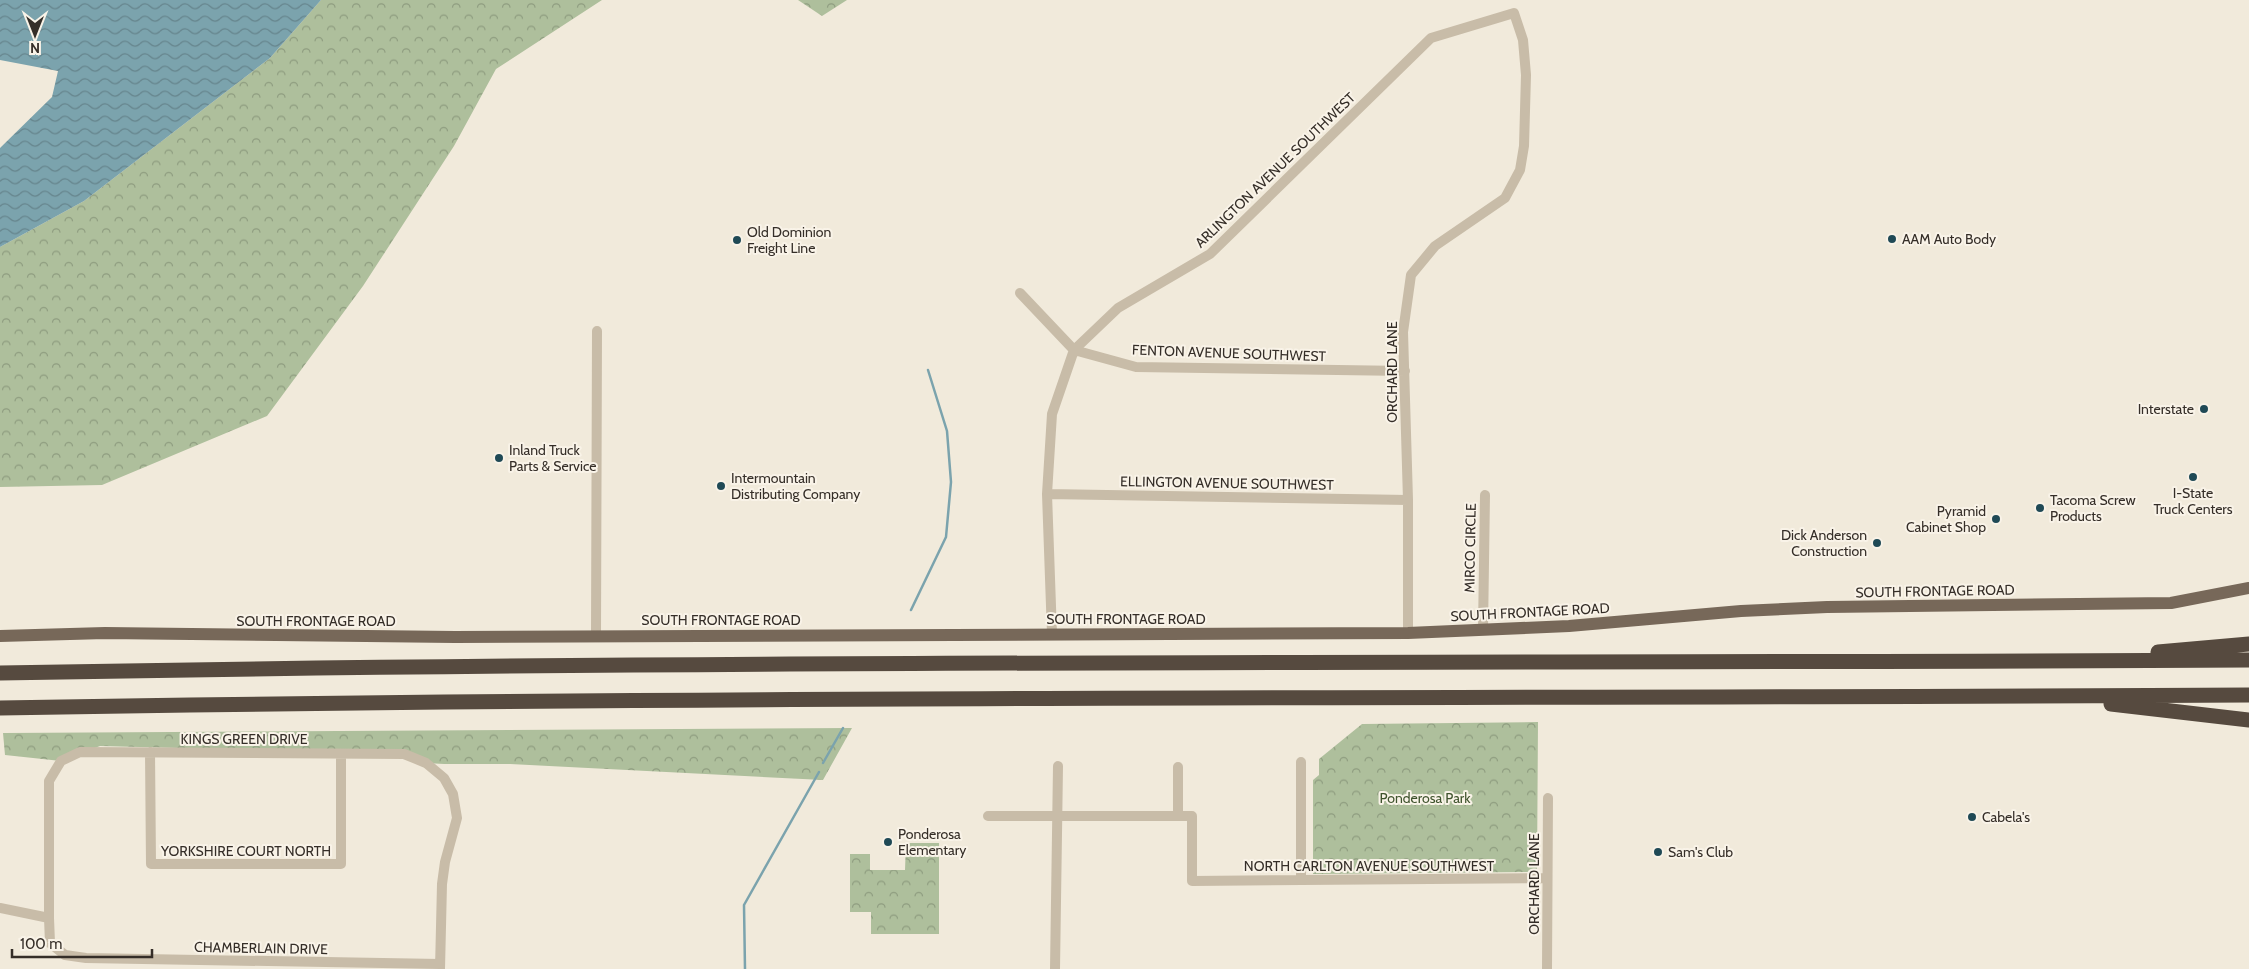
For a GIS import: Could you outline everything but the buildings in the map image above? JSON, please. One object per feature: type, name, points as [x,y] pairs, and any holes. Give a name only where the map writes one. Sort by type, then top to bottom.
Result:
[{"type":"highway","points":[[2039,662],[2249,644]]},
{"type":"highway","points":[[0,674],[233,669],[836,665],[2249,660]]},
{"type":"highway","points":[[0,708],[223,704],[826,700],[2249,695]]},
{"type":"highway","points":[[2033,696],[2249,720]]},
{"type":"main road","name":"SOUTH FRONTAGE ROAD","points":[[0,636],[105,633],[396,636],[1408,633],[1569,626],[1740,611],[2171,603],[2249,588]]},
{"type":"street","name":"ARLINGTON AVENUE SOUTHWEST","points":[[1052,634],[1047,494],[1052,414],[1074,350],[1118,308],[1210,254],[1431,38],[1514,13]]},
{"type":"street","name":"ORCHARD LANE","points":[[1408,633],[1408,500],[1403,332],[1411,275],[1435,246],[1505,198],[1520,170],[1524,146],[1526,75],[1523,40],[1514,13]]},
{"type":"street","points":[[1020,293],[1074,350]]},
{"type":"street","points":[[596,635],[597,331]]},
{"type":"street","name":"FENTON AVENUE SOUTHWEST","points":[[1074,350],[1136,367],[1405,371]]},
{"type":"street","name":"ELLINGTON AVENUE SOUTHWEST","points":[[1047,494],[1408,500]]},
{"type":"street","name":"MIRCO CIRCLE","points":[[1483,630],[1485,495]]},
{"type":"street","name":"KINGS GREEN DRIVE","points":[[61,761],[80,752],[150,752],[404,754],[426,763],[444,778],[453,794],[457,818],[444,862],[440,967]]},
{"type":"street","name":"YORKSHIRE COURT NORTH","points":[[150,752],[151,864],[341,864],[341,754]]},
{"type":"street","name":"CHAMBERLAIN DRIVE","points":[[61,761],[49,780],[49,918],[50,943],[65,955],[86,958],[440,967]]},
{"type":"street","points":[[1301,880],[1302,762]]},
{"type":"street","points":[[1055,969],[1058,766]]},
{"type":"street","points":[[988,816],[1178,816],[1178,767]]},
{"type":"street","name":"ORCHARD LANE","points":[[1548,798],[1548,969]]},
{"type":"street","name":"NORTH CARLTON AVENUE SOUTHWEST","points":[[1178,816],[1192,816],[1192,881],[1547,878]]},
{"type":"street","points":[[0,908],[49,918]]},
{"type":"green space","points":[[321,0],[602,0],[496,69],[454,146],[363,286],[267,416],[102,485],[0,487],[0,247],[84,201],[270,58]]},
{"type":"green space","points":[[798,0],[847,0],[822,16]]},
{"type":"green space","name":"Ponderosa Park","points":[[1538,722],[1537,872],[1313,874],[1313,780],[1319,775],[1319,759],[1362,724]]},
{"type":"green space","points":[[852,728],[823,780],[510,764],[426,763],[404,754],[100,746],[61,761],[5,755],[3,733]]},
{"type":"green space","points":[[906,843],[939,843],[939,934],[871,934],[871,912],[850,912],[850,854],[870,854],[870,870],[905,870]]},
{"type":"water","points":[[0,0],[321,0],[270,58],[84,201],[0,247],[0,148],[52,97],[58,71],[0,60]]},
{"type":"waterway","points":[[911,610],[946,537],[951,482],[947,431],[928,370]]},
{"type":"waterway","points":[[823,763],[843,728]]},
{"type":"waterway","points":[[745,969],[744,905],[819,772]]},
{"type":"place","name":"AAM Auto Body","points":[[1892,239]]},
{"type":"place","name":"Old Dominion Freight Line","points":[[737,240]]},
{"type":"place","name":"Interstate","points":[[2204,409]]},
{"type":"place","name":"Inland Truck Parts & Service","points":[[499,458]]},
{"type":"place","name":"I-State Truck Centers","points":[[2193,477]]},
{"type":"place","name":"Intermountain Distributing Company","points":[[721,486]]},
{"type":"place","name":"Tacoma Screw Products","points":[[2040,508]]},
{"type":"place","name":"Pyramid Cabinet Shop","points":[[1996,519]]},
{"type":"place","name":"Dick Anderson Construction","points":[[1877,543]]},
{"type":"place","name":"Cabela's","points":[[1972,817]]},
{"type":"place","name":"Ponderosa Elementary","points":[[888,842]]},
{"type":"place","name":"Sam's Club","points":[[1658,852]]}]
